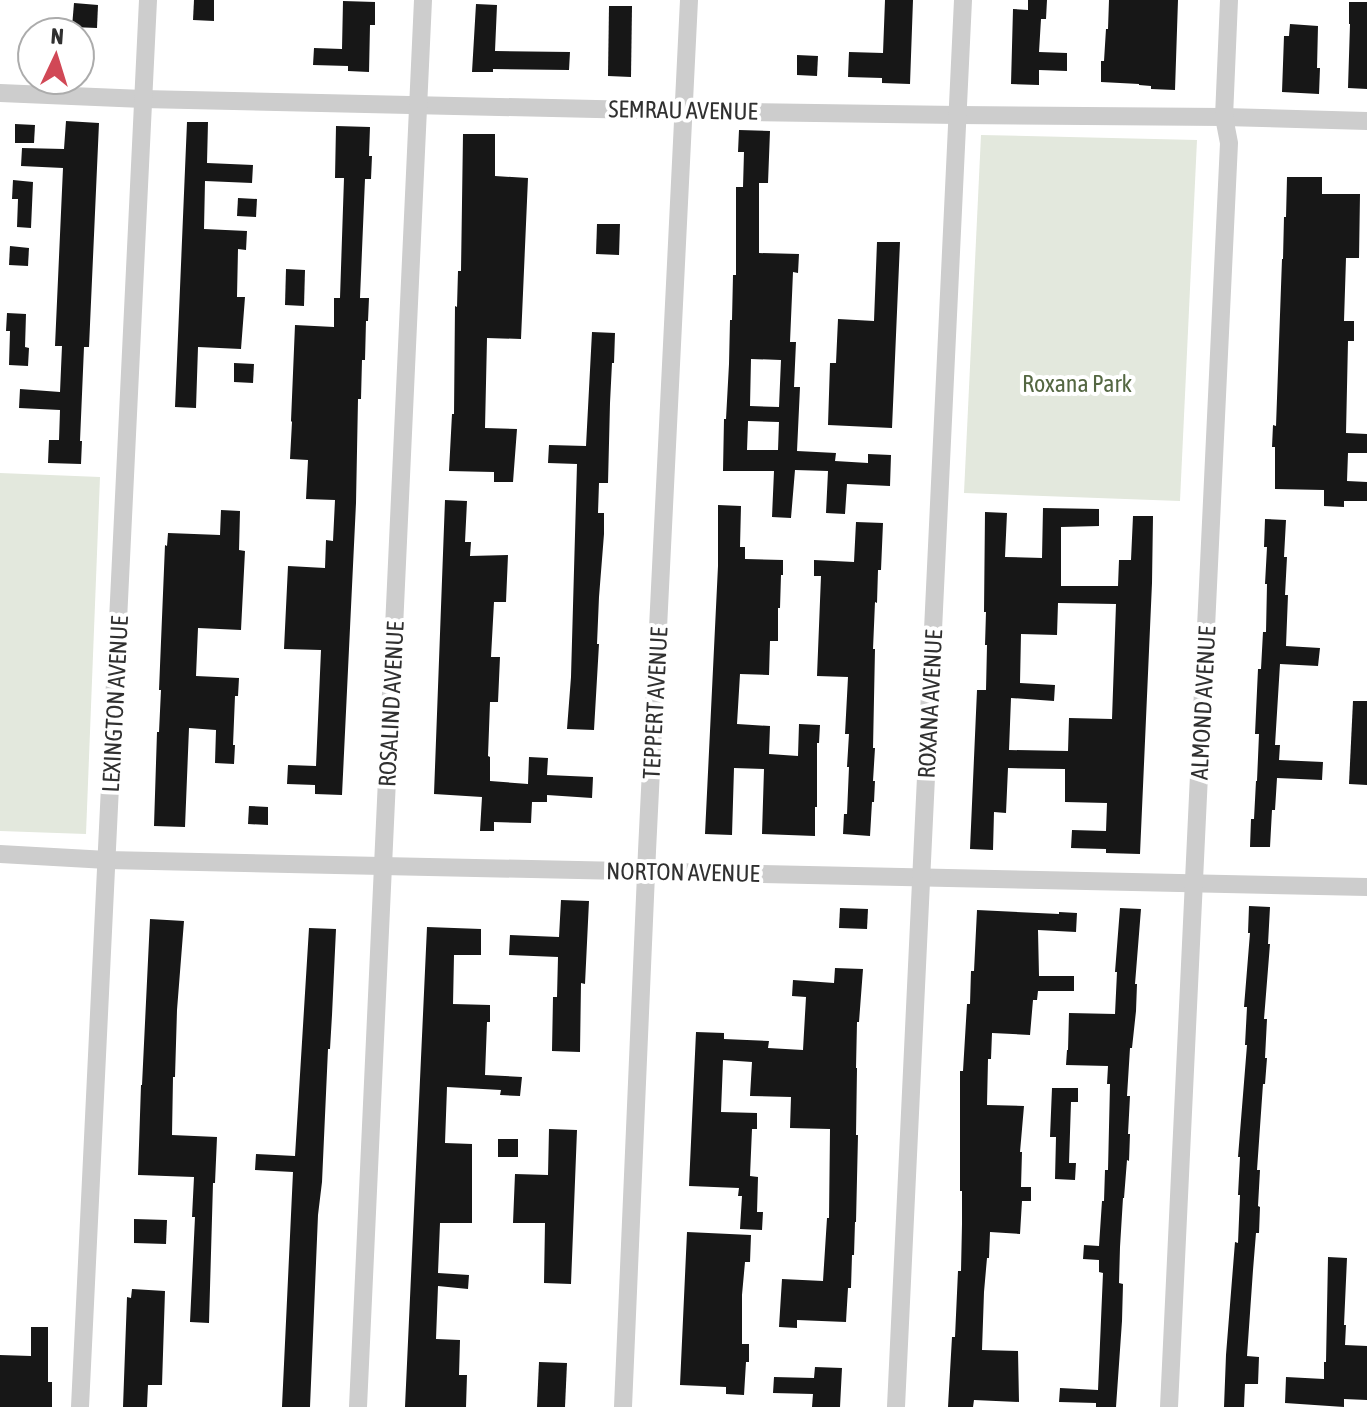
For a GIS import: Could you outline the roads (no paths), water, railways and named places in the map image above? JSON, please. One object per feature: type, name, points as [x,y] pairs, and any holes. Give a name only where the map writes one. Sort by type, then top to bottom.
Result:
[{"type":"street","name":"LEXINGTON AVENUE","points":[[80,1407],[148,0]]},
{"type":"street","name":"ROSALIND AVENUE","points":[[358,1407],[423,0]]},
{"type":"street","name":"TEPPERT AVENUE","points":[[623,1407],[689,0]]},
{"type":"street","name":"ROXANA AVENUE","points":[[896,1407],[963,0]]},
{"type":"street","name":"ALMOND AVENUE","points":[[1169,1407],[1229,143],[1224,117],[1229,0]]},
{"type":"street","name":"SEMRAU AVENUE","points":[[0,93],[684,111],[1367,121]]},
{"type":"street","name":"NORTON AVENUE","points":[[0,854],[107,860],[1367,887]]},
{"type":"park label","name":"Roxana Park","points":[[1077,383]]}]
